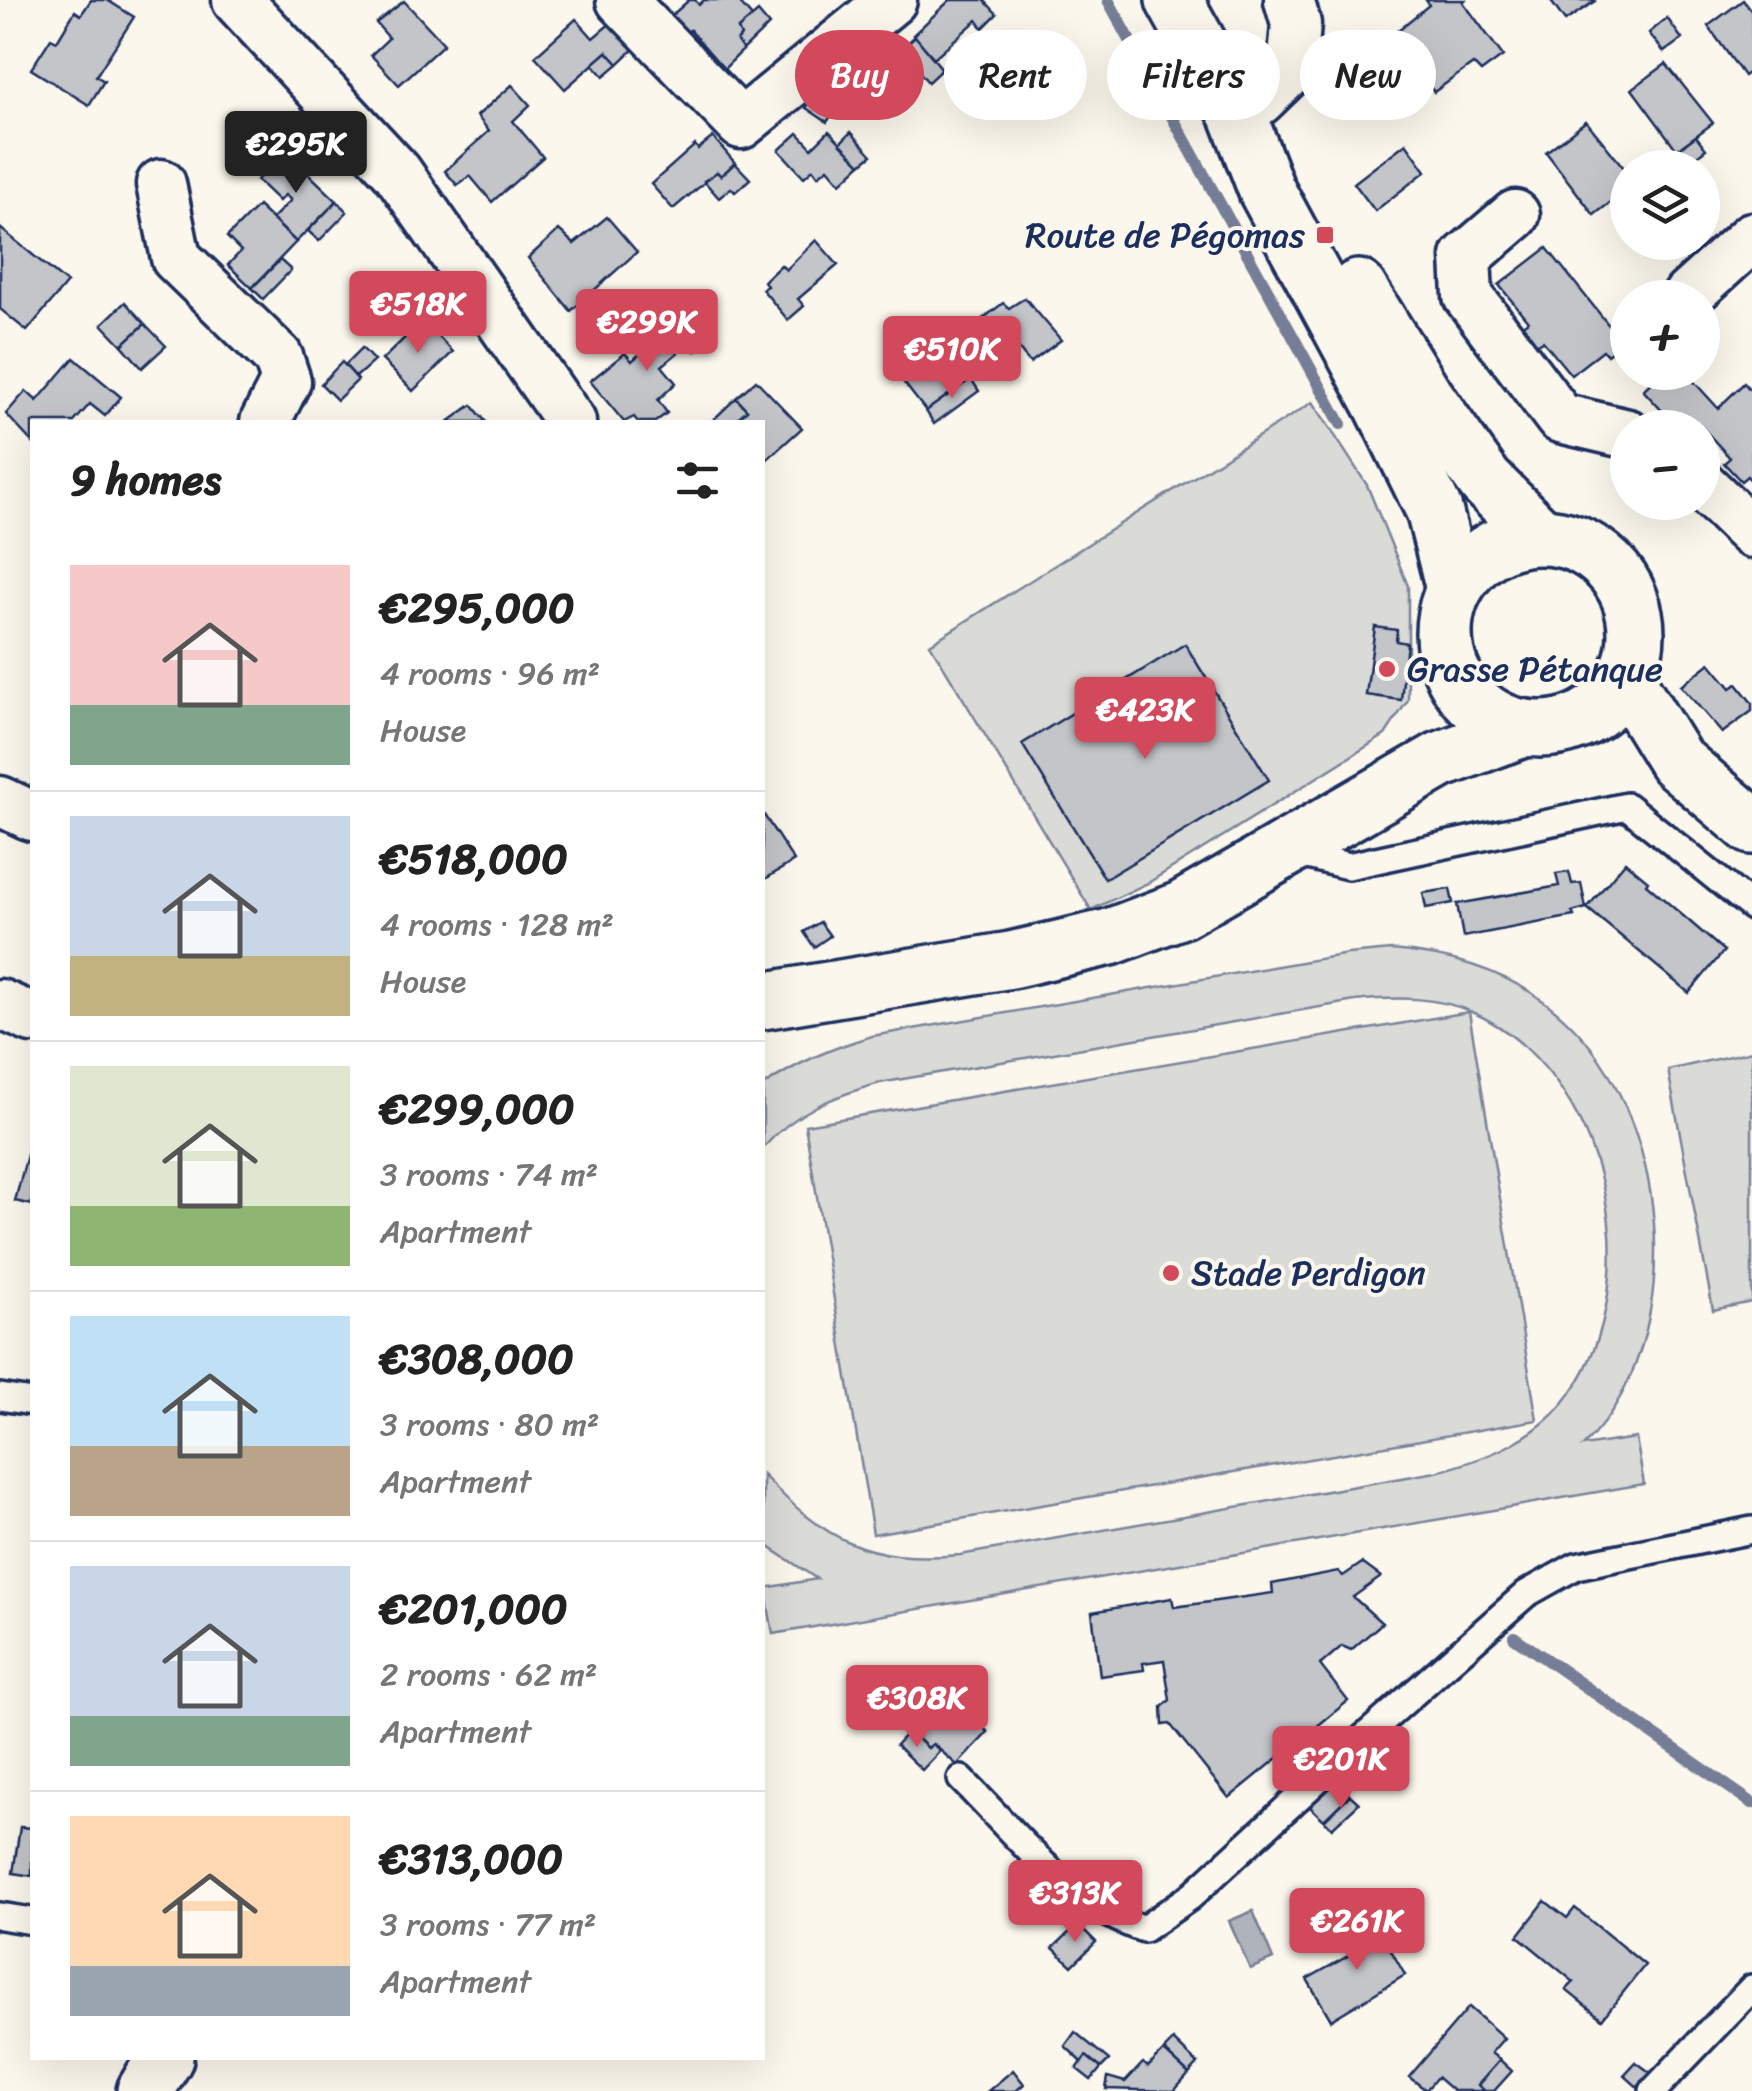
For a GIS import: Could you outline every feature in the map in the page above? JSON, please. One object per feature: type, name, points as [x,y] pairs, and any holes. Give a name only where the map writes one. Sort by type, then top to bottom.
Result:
[{"type":"main road","points":[[1174,0],[1191,30]]},
{"type":"main road","points":[[1240,120],[1267,190],[1434,510],[1454,589]]},
{"type":"main road","points":[[1242,120],[1288,178],[1423,393],[1485,481],[1540,536]]},
{"type":"main road","points":[[765,1001],[1011,960],[1110,937],[1181,910],[1440,760],[1550,725],[1594,712],[1612,698],[1634,656],[1633,606],[1623,583],[1608,563],[1588,548],[1565,539],[1540,536],[1514,540],[1489,550],[1454,589],[1446,615],[1444,642],[1450,668],[1464,692],[1481,709],[1502,721],[1550,725],[1676,761]]},
{"type":"main road","points":[[1624,678],[1676,761],[1752,826]]},
{"type":"main road","points":[[1440,760],[1458,722],[1464,692]]},
{"type":"main road","points":[[145,2091],[164,2060]]},
{"type":"street","points":[[237,0],[397,172],[570,420]]},
{"type":"street","points":[[621,0],[741,124],[892,0]]},
{"type":"street","points":[[1280,81],[1292,69],[1296,24],[1290,0]]},
{"type":"street","points":[[161,184],[176,258],[278,358],[286,381],[266,420]]},
{"type":"street","points":[[1516,215],[1466,257],[1468,296],[1560,418],[1610,430]]},
{"type":"street","points":[[1704,280],[1752,236]]},
{"type":"street","points":[[1720,503],[1752,534]]},
{"type":"street","points":[[0,801],[30,815]]},
{"type":"street","points":[[0,1004],[30,1017]]},
{"type":"lane","points":[[1282,849],[1348,866],[1627,806],[1752,907]]},
{"type":"lane","points":[[0,1397],[30,1402]]},
{"type":"lane","points":[[961,1778],[1072,1890],[1120,1922],[1144,1930],[1190,1898],[1526,1594],[1576,1566],[1752,1530]]},
{"type":"lane","points":[[0,1916],[30,1921]]},
{"type":"lane","points":[[1652,2091],[1752,1988]]},
{"type":"shaded area","points":[[1313,402],[1367,485],[1408,586],[1408,700],[1385,735],[1148,883],[1091,910],[930,644]]},
{"type":"shaded area","points":[[1391,950],[1442,957],[1513,982],[1575,1029],[1608,1072],[1632,1123],[1648,1179],[1655,1238],[1652,1296],[1640,1352],[1617,1403],[1583,1446],[1636,1438],[1644,1484],[773,1634],[765,1588],[817,1579],[765,1544],[765,1477],[807,1516],[850,1543],[899,1555],[960,1555],[1436,1472],[1510,1445],[1557,1410],[1595,1347],[1608,1294],[1610,1238],[1602,1182],[1584,1129],[1556,1082],[1519,1042],[1460,1007],[1416,999],[1355,1001],[880,1083],[816,1106],[788,1124],[765,1146],[765,1085],[802,1063],[872,1036],[1348,954]]},
{"type":"shaded area","name":"Stade Perdigon","points":[[1469,1012],[1537,1420],[873,1534],[805,1125]]},
{"type":"shaded area","points":[[1752,1051],[1752,1302],[1713,1310],[1668,1070]]},
{"type":"shaded area","points":[[1253,1911],[1273,1959],[1250,1969],[1229,1921]]},
{"type":"building","points":[[91,0],[107,0],[134,17],[96,76],[104,81],[89,105],[31,69],[51,38],[57,41],[75,11],[81,15]]},
{"type":"building","points":[[689,0],[699,5],[704,0],[737,0],[752,17],[738,29],[741,36],[737,41],[743,50],[724,69],[690,30],[684,34],[670,17]]},
{"type":"building","points":[[950,0],[984,0],[997,14],[983,28],[977,20],[966,30],[944,30],[944,49],[934,58],[924,47],[924,30],[918,30]]},
{"type":"building","points":[[1426,0],[1465,0],[1503,56],[1481,72],[1473,64],[1436,91],[1436,30],[1398,30],[1429,5]]},
{"type":"building","points":[[1550,0],[1594,0],[1595,1],[1565,21]]},
{"type":"building","points":[[1743,0],[1752,12],[1752,70],[1744,76],[1708,26]]},
{"type":"building","points":[[404,1],[444,44],[399,85],[371,55],[389,38],[376,23]]},
{"type":"building","points":[[758,12],[769,25],[743,50],[737,41],[741,36],[738,29]]},
{"type":"building","points":[[1667,18],[1682,39],[1664,52],[1649,33]]},
{"type":"building","points":[[576,19],[593,38],[613,21],[635,48],[618,64],[607,52],[565,89],[535,56]]},
{"type":"building","points":[[924,47],[942,69],[928,82],[924,77]]},
{"type":"building","points":[[607,52],[618,64],[604,76],[593,64]]},
{"type":"building","points":[[1666,64],[1713,123],[1677,150],[1632,89]]},
{"type":"building","points":[[512,85],[530,105],[513,121],[543,157],[492,202],[470,176],[457,185],[445,171],[489,131],[477,116]]},
{"type":"building","points":[[1586,121],[1610,151],[1610,203],[1594,215],[1546,152]]},
{"type":"building","points":[[829,131],[861,164],[841,183],[828,168],[818,176],[813,169],[804,177],[779,150],[798,133],[812,148]]},
{"type":"building","points":[[851,132],[872,155],[861,164],[840,143]]},
{"type":"building","points":[[1696,136],[1706,149],[1705,150],[1677,150]]},
{"type":"building","points":[[713,137],[735,163],[721,176],[717,172],[673,209],[651,184],[695,145],[698,149]]},
{"type":"building","points":[[1406,143],[1426,171],[1375,211],[1354,183]]},
{"type":"building","points":[[285,151],[337,201],[296,242],[272,219],[291,200],[285,195],[279,201],[257,180]]},
{"type":"building","points":[[735,163],[750,179],[735,192],[731,188],[719,198],[704,181],[717,172],[721,176]]},
{"type":"building","points":[[337,201],[347,212],[319,241],[308,231]]},
{"type":"building","points":[[258,206],[296,242],[252,288],[228,265],[241,251],[227,237]]},
{"type":"building","points":[[607,217],[637,252],[571,311],[528,258],[559,230],[574,244]]},
{"type":"building","points":[[0,228],[67,283],[27,331],[0,309]]},
{"type":"building","points":[[816,240],[838,265],[798,299],[804,306],[788,320],[762,289],[767,286],[764,281],[781,265],[786,270]]},
{"type":"building","points":[[1547,248],[1610,327],[1610,353],[1607,355],[1603,350],[1571,375],[1543,341],[1536,345],[1521,326],[1528,321],[1499,285]]},
{"type":"building","points":[[280,260],[291,270],[263,299],[252,288]]},
{"type":"building","points":[[1025,298],[1061,340],[1030,363],[1009,337],[964,370],[971,379],[926,411],[901,379],[945,347],[939,338],[960,322],[967,331],[1003,303],[1009,308]]},
{"type":"building","points":[[125,302],[145,324],[122,345],[102,324]]},
{"type":"building","points":[[684,314],[709,341],[695,351],[688,344],[662,366],[676,383],[658,400],[667,413],[658,420],[622,420],[590,381],[625,353],[632,361]]},
{"type":"building","points":[[423,320],[453,352],[413,391],[382,360]]},
{"type":"building","points":[[145,324],[166,346],[142,368],[122,345]]},
{"type":"building","points":[[362,348],[374,361],[356,377],[345,365]]},
{"type":"building","points":[[74,358],[121,397],[105,416],[90,404],[76,420],[30,420],[30,440],[6,414],[26,391],[37,401]]},
{"type":"building","points":[[342,362],[358,380],[337,400],[321,384]]},
{"type":"building","points":[[971,379],[979,391],[934,424],[926,411]]},
{"type":"building","points":[[756,380],[802,428],[765,461],[765,420],[735,420],[747,410],[736,398]]},
{"type":"building","points":[[1744,383],[1752,392],[1752,482],[1747,476],[1741,481],[1724,463],[1730,458],[1720,447],[1720,410],[1661,410],[1643,390],[1702,390],[1718,408]]},
{"type":"building","points":[[736,398],[747,410],[735,420],[713,420]]},
{"type":"building","points":[[472,405],[484,420],[451,420]]},
{"type":"building","name":"Grasse Pétanque","points":[[1375,627],[1397,630],[1396,641],[1407,643],[1401,700],[1366,695]]},
{"type":"building","points":[[1185,644],[1269,780],[1105,879],[1022,744]]},
{"type":"building","points":[[1710,663],[1731,688],[1737,684],[1752,703],[1752,711],[1722,733],[1681,686]]},
{"type":"building","points":[[765,817],[794,861],[765,879]]},
{"type":"building","points":[[1625,862],[1724,951],[1689,993],[1587,908]]},
{"type":"building","points":[[1569,872],[1572,884],[1581,883],[1586,908],[1572,912],[1574,916],[1463,937],[1457,904],[1559,886],[1556,874]]},
{"type":"building","points":[[1450,889],[1453,903],[1426,908],[1423,893]]},
{"type":"building","points":[[820,922],[830,936],[814,947],[804,932]]},
{"type":"building","points":[[30,1144],[30,1205],[15,1201]]},
{"type":"building","points":[[1362,1563],[1381,1577],[1353,1597],[1382,1623],[1351,1650],[1342,1646],[1320,1665],[1348,1701],[1229,1798],[1170,1724],[1163,1725],[1162,1707],[1170,1700],[1164,1660],[1143,1663],[1144,1670],[1100,1676],[1092,1612],[1172,1598],[1174,1607],[1273,1593],[1272,1584],[1338,1571],[1343,1576]]},
{"type":"building","points":[[949,1697],[988,1732],[957,1765],[933,1744],[928,1748],[909,1731],[926,1711],[931,1715]]},
{"type":"building","points":[[909,1731],[928,1748],[933,1744],[940,1751],[922,1770],[896,1745]]},
{"type":"building","points":[[1336,1782],[1350,1795],[1324,1820],[1309,1806]]},
{"type":"building","points":[[1350,1795],[1359,1803],[1332,1828],[1324,1820]]},
{"type":"building","points":[[20,1827],[30,1828],[30,1876],[13,1873]]},
{"type":"building","points":[[1545,1901],[1567,1918],[1575,1908],[1645,1965],[1602,2019],[1566,1990],[1574,1982],[1518,1936]]},
{"type":"building","points":[[1375,1922],[1405,1975],[1331,2020],[1307,1979],[1355,1952],[1347,1938]]},
{"type":"building","points":[[1078,1924],[1096,1942],[1072,1966],[1053,1948]]},
{"type":"building","points":[[1469,2007],[1504,2038],[1491,2053],[1500,2060],[1478,2085],[1485,2091],[1453,2091],[1437,2077],[1426,2090],[1409,2077]]},
{"type":"building","points":[[1075,2032],[1109,2060],[1101,2068],[1086,2056],[1082,2062],[1065,2046]]},
{"type":"building","points":[[1173,2040],[1198,2064],[1189,2074],[1164,2051]]},
{"type":"building","points":[[1164,2051],[1189,2074],[1174,2091],[1106,2089],[1108,2077],[1125,2082],[1143,2063],[1148,2067]]},
{"type":"building","points":[[1086,2056],[1101,2068],[1091,2080],[1077,2069]]},
{"type":"building","points":[[1500,2060],[1512,2071],[1494,2091],[1485,2091],[1478,2085]]},
{"type":"building","points":[[1636,2062],[1655,2076],[1642,2091],[1624,2075]]},
{"type":"building","points":[[1013,2070],[1024,2084],[1016,2091],[988,2091]]},
{"type":"waterway","points":[[1108,0],[1341,424]]},
{"type":"waterway","points":[[1514,1637],[1752,1803]]},
{"type":"place","name":"Route de Pégomas","points":[[1325,235]]},
{"type":"place","name":"Grasse Pétanque","points":[[1387,669]]},
{"type":"place","name":"Stade Perdigon","points":[[1171,1273]]}]
